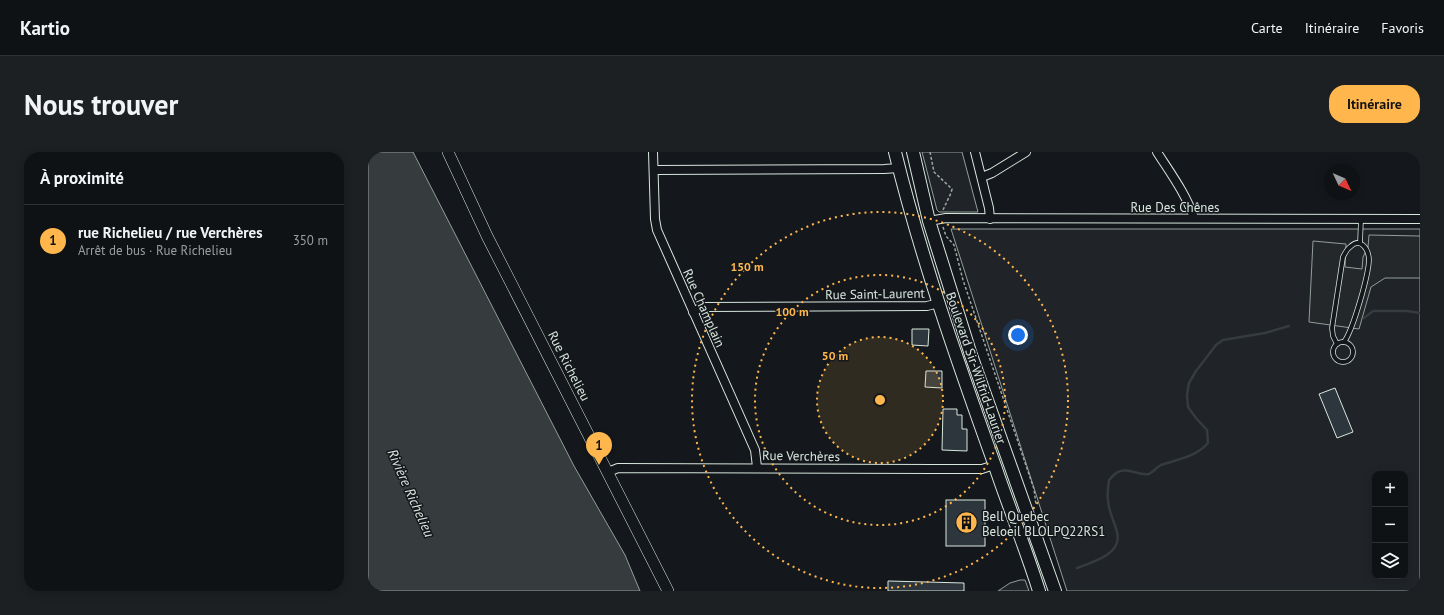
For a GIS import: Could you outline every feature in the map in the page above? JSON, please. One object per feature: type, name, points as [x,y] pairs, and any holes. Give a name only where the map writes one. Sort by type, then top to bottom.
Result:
[{"type":"main road","name":"Rue Richelieu","points":[[448,152],[477,217],[668,591]]},
{"type":"main road","name":"Boulevard Sir-Wilfrid-Laurier","points":[[896,152],[899,168],[939,303],[1039,591]]},
{"type":"main road","name":"Boulevard Sir-Wilfrid-Laurier","points":[[912,152],[930,220],[971,355],[1055,591]]},
{"type":"street","name":"Rue Champlain","points":[[653,152],[655,219],[657,230],[755,450],[757,467]]},
{"type":"street","points":[[975,152],[989,208],[990,219]]},
{"type":"street","points":[[982,177],[992,174],[1026,152]]},
{"type":"street","points":[[1157,152],[1184,192],[1194,218]]},
{"type":"street","points":[[654,170],[899,168]]},
{"type":"street","name":"Rue Des Chênes","points":[[930,220],[946,218],[1420,219]]},
{"type":"street","name":"Rue Saint-Laurent","points":[[693,312],[702,307],[927,306],[939,303]]},
{"type":"street","name":"Rue Verchères","points":[[608,472],[618,468],[757,467],[982,469],[994,465]]},
{"type":"lane","points":[[1360,243],[1361,219]]},
{"type":"lane","points":[[1337,344],[1333,336],[1332,328],[1343,257],[1348,248],[1354,244],[1360,243],[1364,245],[1368,251],[1369,261],[1366,278],[1351,331],[1344,342],[1337,344],[1333,349],[1333,355],[1337,361],[1340,362],[1346,362],[1352,357],[1353,351],[1350,345],[1344,342]]},
{"type":"path","points":[[930,152],[934,172],[950,187],[952,191],[941,212]]},
{"type":"path","name":"Boulevard Sir-Wilfrid-Laurier","points":[[943,226],[946,236],[954,245],[963,280],[1034,489],[1036,508]]},
{"type":"shaded area","points":[[922,152],[962,152],[978,212],[939,212],[937,210]]},
{"type":"shaded area","points":[[951,229],[1420,229],[1420,591],[1067,591]]},
{"type":"shaded area","points":[[1369,235],[1420,236],[1420,278],[1385,278],[1371,287],[1359,329],[1309,322],[1313,241],[1346,244],[1345,267],[1362,269],[1363,257],[1368,247]]},
{"type":"shaded area","points":[[1025,580],[1029,591],[998,591],[1010,583]]},
{"type":"water","name":"Rivière Richelieu","points":[[368,152],[413,152],[574,466],[625,555],[640,591],[368,591]]},
{"type":"building","points":[[912,329],[929,329],[928,346],[912,345]]},
{"type":"building","points":[[926,371],[942,371],[942,388],[925,387]]},
{"type":"building","points":[[1335,388],[1353,432],[1337,438],[1319,394]]},
{"type":"building","points":[[943,409],[957,409],[957,415],[962,415],[962,429],[967,429],[967,451],[942,450]]},
{"type":"building","name":"Bell Quebec Beloeil BLOLPQ22RS1","points":[[946,500],[985,500],[985,546],[946,546]]},
{"type":"building","points":[[888,581],[964,583],[964,591],[888,591]]},
{"type":"waterway","points":[[1364,318],[1373,311],[1407,311],[1420,313]]},
{"type":"waterway","points":[[1077,568],[1098,560],[1116,546],[1118,540],[1117,532],[1109,509],[1108,496],[1109,480],[1116,473],[1126,470],[1141,474],[1149,474],[1161,465],[1198,452],[1208,443],[1207,430],[1188,407],[1187,395],[1189,383],[1196,371],[1216,345],[1223,340],[1265,333],[1289,326]]},
{"type":"place","name":"rue Richelieu / rue Verchères","points":[[599,465]]},
{"type":"place","name":"Bell Quebec Beloeil BLOLPQ22RS1","points":[[966,523]]}]
